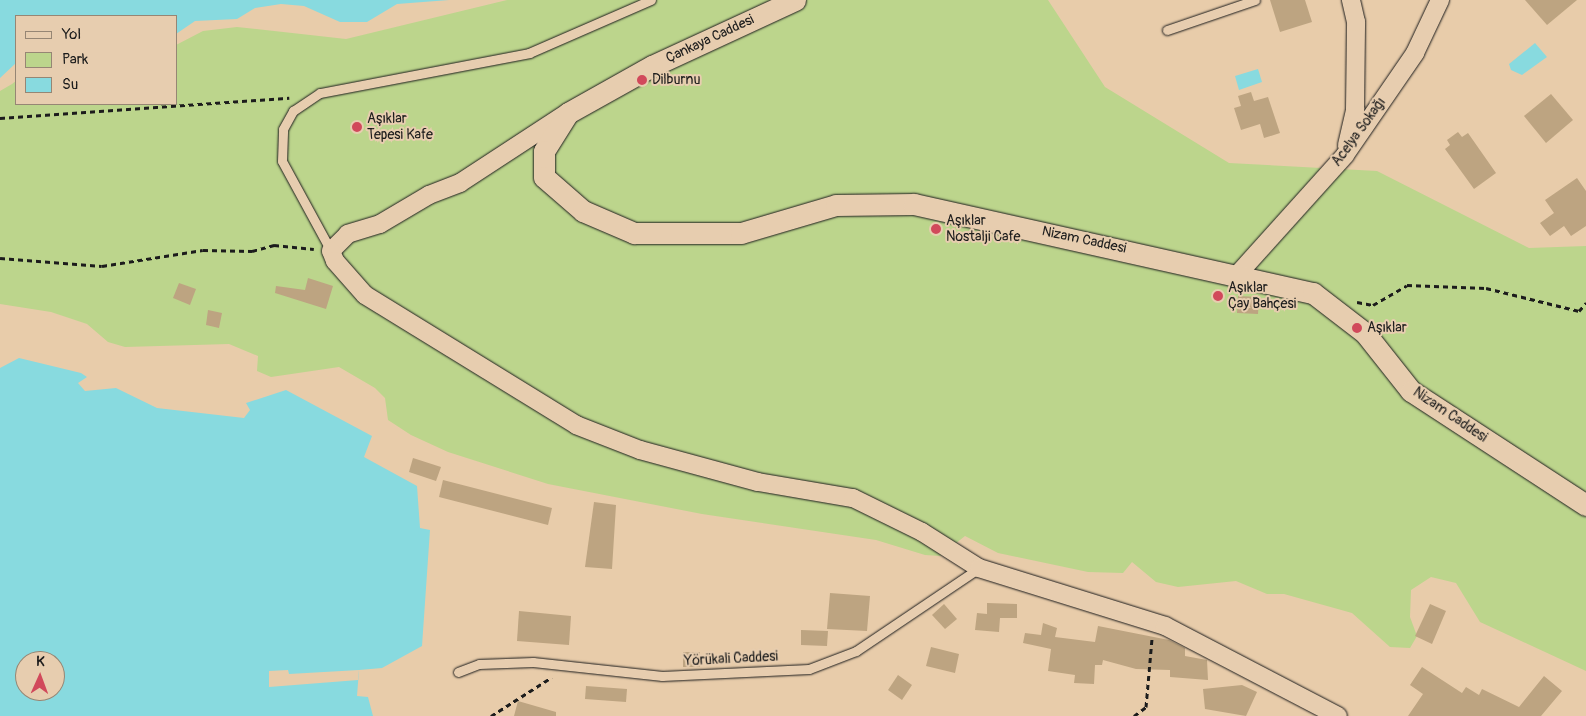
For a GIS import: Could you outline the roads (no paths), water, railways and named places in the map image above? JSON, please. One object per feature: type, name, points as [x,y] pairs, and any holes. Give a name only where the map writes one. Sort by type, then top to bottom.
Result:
[{"type":"street","name":"Çankaya Caddesi","points":[[652,66],[795,0]]},
{"type":"street","points":[[1345,155],[1355,109],[1356,22],[1351,0]]},
{"type":"street","name":"Acelya Sokağı","points":[[1238,274],[1345,155],[1415,53],[1440,0]]},
{"type":"street","name":"Nizam Caddesi","points":[[652,66],[568,113],[544,151],[544,177],[584,211],[634,233],[740,233],[836,205],[914,204],[1238,274],[1313,293],[1365,333],[1411,392],[1586,505]]},
{"type":"street","points":[[568,113],[460,183],[429,195],[380,224],[348,234],[331,251],[365,295],[576,425],[640,450],[758,482],[853,498],[922,532],[979,568],[1154,623],[1338,716]]},
{"type":"lane","points":[[331,251],[282,161],[283,130],[293,111],[313,98],[529,53],[651,0]]},
{"type":"lane","points":[[1168,30],[1255,0]]},
{"type":"lane","name":"Yörükali Caddesi","points":[[458,672],[479,664],[533,662],[566,668],[662,676],[808,669],[856,651],[979,568]]},
{"type":"water","points":[[0,0],[449,0],[397,4],[367,22],[340,22],[304,6],[281,4],[255,8],[237,19],[195,21],[178,33],[178,15],[15,15],[15,64],[0,78]]},
{"type":"water","points":[[1535,43],[1547,57],[1522,75],[1511,70],[1509,64]]},
{"type":"water","points":[[1258,69],[1262,82],[1239,90],[1235,76]]},
{"type":"water","points":[[19,358],[81,373],[87,377],[78,383],[85,391],[116,388],[157,408],[244,418],[250,410],[246,403],[286,390],[372,436],[364,457],[417,486],[420,528],[430,530],[422,646],[382,668],[359,670],[357,696],[368,697],[373,716],[0,716],[0,368]]},
{"type":"place","name":"Dilburnu","points":[[642,80]]},
{"type":"place","name":"Aşıklar Tepesi Kafe","points":[[357,127]]},
{"type":"place","name":"Aşıklar Nostalji Cafe","points":[[936,229]]},
{"type":"place","name":"Aşıklar Çay Bahçesi","points":[[1218,296]]},
{"type":"place","name":"Aşıklar","points":[[1357,328]]}]
